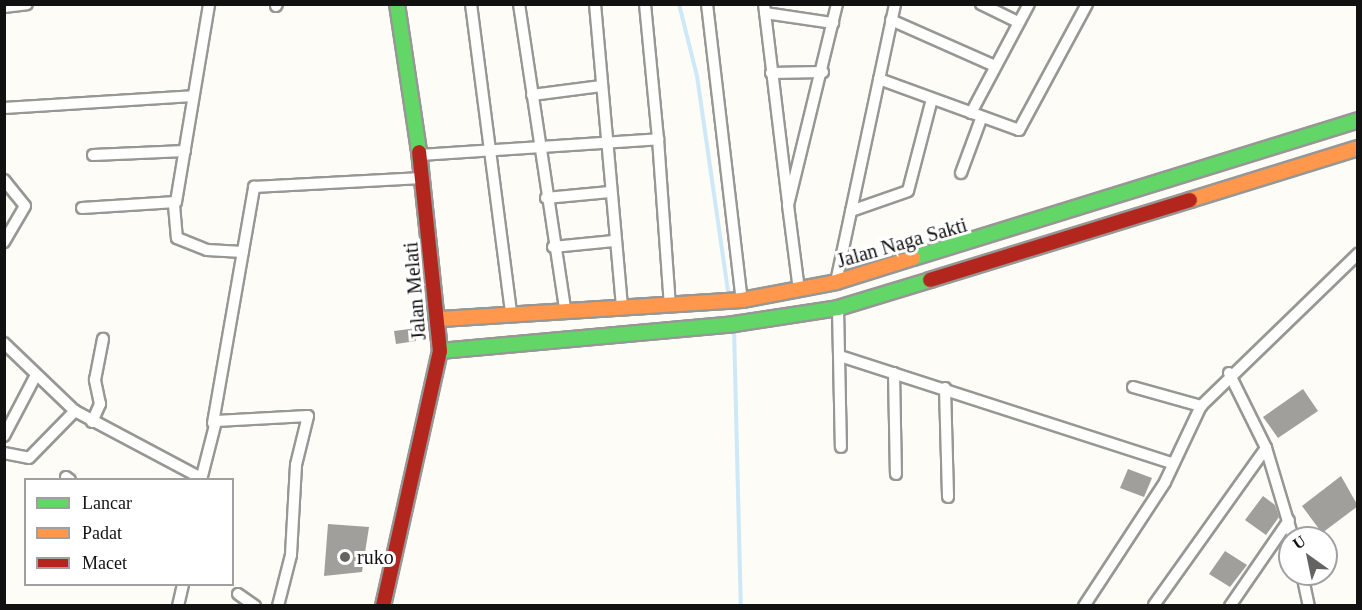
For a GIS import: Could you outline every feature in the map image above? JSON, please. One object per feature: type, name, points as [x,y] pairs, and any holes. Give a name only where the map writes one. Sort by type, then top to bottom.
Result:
[{"type":"main road","name":"Jalan Melati","points":[[383,606],[440,351],[441,319],[420,155],[397,4]]},
{"type":"main road","name":"Jalan Naga Sakti","points":[[441,319],[565,309],[670,306],[742,300],[836,282],[1358,120]]},
{"type":"main road","points":[[440,351],[734,324],[838,308],[1358,148]]},
{"type":"main road","points":[[1164,182],[1172,206]]},
{"type":"street","points":[[4,7],[27,4]]},
{"type":"street","points":[[209,4],[174,204],[177,238],[207,250],[243,252]]},
{"type":"street","points":[[471,4],[511,313]]},
{"type":"street","points":[[519,4],[553,247],[565,309]]},
{"type":"street","points":[[595,4],[614,240],[622,308]]},
{"type":"street","points":[[645,4],[658,139],[670,306]]},
{"type":"street","points":[[707,4],[742,300]]},
{"type":"street","points":[[788,205],[823,72],[837,4]]},
{"type":"street","points":[[836,282],[894,4]]},
{"type":"street","points":[[981,4],[1018,22]]},
{"type":"street","points":[[960,173],[976,116],[995,66],[1029,4]]},
{"type":"street","points":[[879,79],[1015,131],[1023,127],[1087,4]]},
{"type":"street","points":[[799,290],[764,9],[833,23]]},
{"type":"street","points":[[891,20],[995,66]]},
{"type":"street","points":[[771,73],[823,72]]},
{"type":"street","points":[[532,95],[601,87]]},
{"type":"street","points":[[4,108],[193,96]]},
{"type":"street","points":[[850,211],[908,191],[932,99]]},
{"type":"street","points":[[420,155],[606,139],[658,139]]},
{"type":"street","points":[[93,155],[184,150]]},
{"type":"street","points":[[201,478],[254,187],[422,178]]},
{"type":"street","points":[[4,180],[25,206],[4,242]]},
{"type":"street","points":[[546,198],[610,192]]},
{"type":"street","points":[[82,208],[174,204]]},
{"type":"street","points":[[553,247],[614,240]]},
{"type":"street","points":[[1084,606],[1165,482],[1172,463],[1201,406],[1229,373],[1358,254]]},
{"type":"street","points":[[838,308],[843,357],[841,447]]},
{"type":"street","points":[[92,422],[100,404],[94,380],[102,339]]},
{"type":"street","points":[[4,343],[75,411],[199,478]]},
{"type":"street","points":[[843,357],[1172,463]]},
{"type":"street","points":[[894,373],[896,474]]},
{"type":"street","points":[[1229,373],[1266,448],[1290,526]]},
{"type":"street","points":[[4,436],[36,375]]},
{"type":"street","points":[[1133,387],[1201,406]]},
{"type":"street","points":[[945,388],[948,497]]},
{"type":"street","points":[[4,453],[29,458],[75,411]]},
{"type":"street","points":[[213,423],[308,416],[296,465],[291,555],[278,606]]},
{"type":"street","points":[[1154,605],[1266,448]]},
{"type":"street","points":[[1230,606],[1289,520]]},
{"type":"street","points":[[178,606],[183,586]]},
{"type":"street","points":[[1305,586],[1309,606]]},
{"type":"street","points":[[238,594],[255,606]]},
{"type":"building","points":[[417,328],[416,341],[396,344],[394,331]]},
{"type":"building","points":[[1303,389],[1318,411],[1278,438],[1263,417]]},
{"type":"building","points":[[1128,469],[1152,478],[1144,497],[1120,488]]},
{"type":"building","points":[[1341,476],[1358,506],[1331,526],[1317,526],[1302,506]]},
{"type":"building","points":[[1263,496],[1275,505],[1279,517],[1266,535],[1245,520]]},
{"type":"building","name":"ruko","points":[[328,524],[369,527],[362,572],[324,576]]},
{"type":"building","points":[[1225,551],[1247,565],[1230,587],[1209,574]]},
{"type":"waterway","points":[[679,4],[697,76],[729,297]]},
{"type":"waterway","points":[[734,328],[741,606]]},
{"type":"traffic: fast","points":[[397,4],[419,152]]},
{"type":"traffic: fast","points":[[913,258],[1358,120]]},
{"type":"traffic: fast","points":[[440,351],[734,324],[838,308],[930,280]]},
{"type":"traffic: slow","points":[[1190,200],[1358,148]]},
{"type":"traffic: slow","points":[[441,319],[742,300],[836,282],[913,258]]},
{"type":"traffic: jam","points":[[383,606],[440,351],[419,152]]},
{"type":"traffic: jam","points":[[930,280],[1190,200]]},
{"type":"place","name":"ruko","points":[[345,557]]}]
